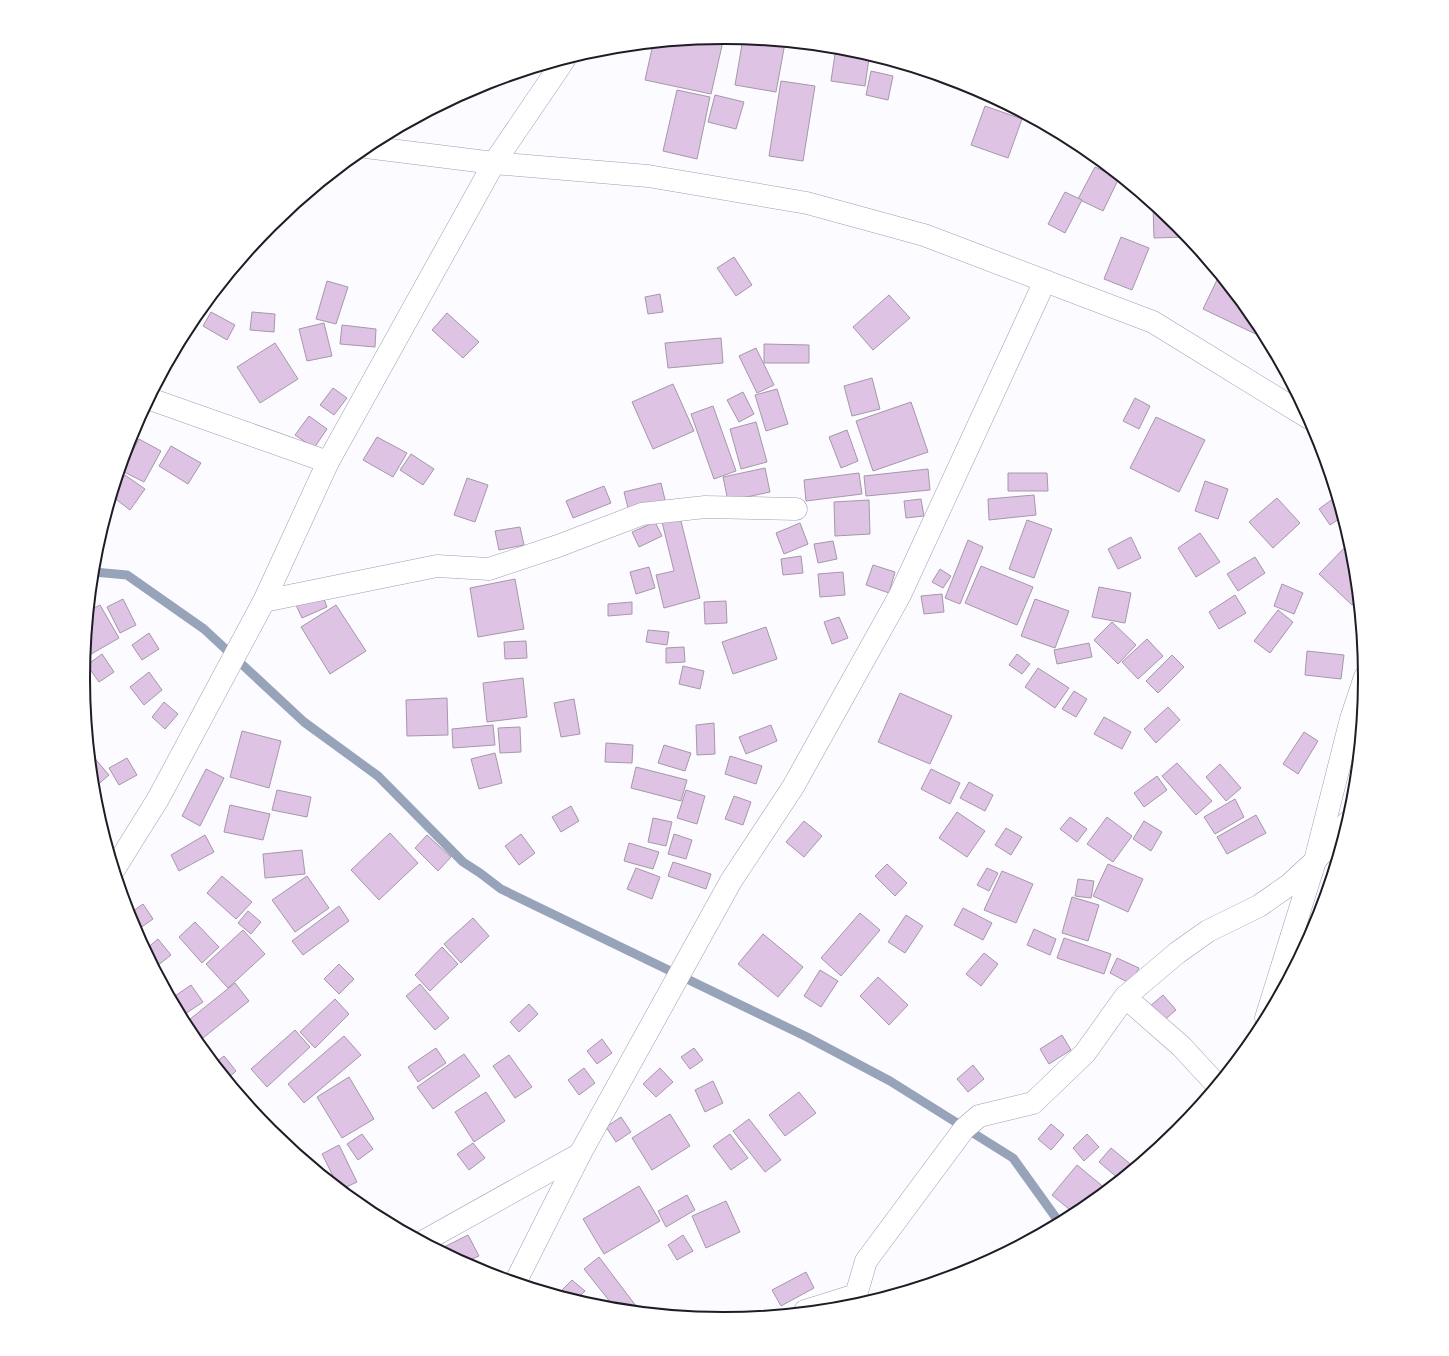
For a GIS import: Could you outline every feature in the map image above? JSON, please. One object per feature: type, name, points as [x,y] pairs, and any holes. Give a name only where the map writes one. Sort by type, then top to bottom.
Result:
[{"type":"street","points":[[118,863],[158,799],[264,601],[328,462],[494,163],[560,66]]},
{"type":"street","points":[[376,148],[494,163],[648,176],[807,203],[924,234],[1153,322],[1300,412]]},
{"type":"street","points":[[518,1277],[580,1154],[731,881],[793,787],[900,595],[1045,281]]},
{"type":"street","points":[[154,402],[328,462]]},
{"type":"street","points":[[264,601],[438,566],[489,569],[558,546],[642,514],[705,508],[796,509]]},
{"type":"street","points":[[1272,998],[1315,861],[1351,718],[1357,699]]},
{"type":"street","points":[[831,1303],[856,1295],[866,1261],[964,1129],[979,1116],[1033,1103],[1085,1053],[1125,997],[1177,953],[1208,931],[1259,906],[1289,885],[1315,861],[1339,832]]},
{"type":"street","points":[[1125,997],[1182,1047],[1213,1081]]},
{"type":"street","points":[[428,1239],[580,1154]]},
{"type":"building","points":[[722,44],[711,94],[645,80],[652,48],[683,45]]},
{"type":"building","points":[[742,44],[784,47],[776,92],[735,85]]},
{"type":"building","points":[[835,54],[869,61],[865,86],[831,81]]},
{"type":"building","points":[[871,71],[893,76],[888,100],[866,95]]},
{"type":"building","points":[[781,81],[815,86],[803,161],[769,156]]},
{"type":"building","points":[[677,90],[710,97],[697,159],[663,151]]},
{"type":"building","points":[[715,95],[744,102],[736,129],[708,122]]},
{"type":"building","points":[[985,106],[1022,119],[1008,158],[971,145]]},
{"type":"building","points":[[1095,167],[1106,172],[1118,181],[1103,211],[1078,199]]},
{"type":"building","points":[[1065,192],[1082,200],[1065,233],[1048,224]]},
{"type":"building","points":[[1153,211],[1180,237],[1154,238]]},
{"type":"building","points":[[1121,237],[1149,248],[1132,290],[1104,279]]},
{"type":"building","points":[[734,257],[752,285],[736,296],[717,268]]},
{"type":"building","points":[[1217,280],[1258,335],[1203,309]]},
{"type":"building","points":[[327,281],[348,287],[336,324],[316,319]]},
{"type":"building","points":[[660,294],[663,312],[648,314],[645,297]]},
{"type":"building","points":[[889,295],[910,318],[873,350],[853,327]]},
{"type":"building","points":[[211,312],[235,325],[227,340],[203,326]]},
{"type":"building","points":[[252,312],[275,314],[274,332],[250,330]]},
{"type":"building","points":[[447,313],[479,342],[463,358],[432,330]]},
{"type":"building","points":[[324,323],[332,356],[307,361],[299,329]]},
{"type":"building","points":[[342,325],[376,329],[375,347],[340,344]]},
{"type":"building","points":[[721,338],[723,363],[668,368],[665,343]]},
{"type":"building","points":[[275,343],[298,379],[260,403],[237,367]]},
{"type":"building","points":[[764,344],[809,345],[809,363],[764,363]]},
{"type":"building","points":[[756,348],[774,385],[757,393],[739,356]]},
{"type":"building","points":[[872,378],[880,409],[852,416],[844,386]]},
{"type":"building","points":[[673,384],[694,431],[653,449],[632,402]]},
{"type":"building","points":[[333,388],[347,398],[334,415],[320,405]]},
{"type":"building","points":[[777,389],[788,424],[766,431],[755,395]]},
{"type":"building","points":[[743,392],[754,414],[739,422],[727,400]]},
{"type":"building","points":[[1135,398],[1150,406],[1139,429],[1123,421]]},
{"type":"building","points":[[911,402],[928,452],[873,471],[856,421]]},
{"type":"building","points":[[713,406],[736,471],[714,479],[691,414]]},
{"type":"building","points":[[309,416],[327,429],[314,448],[295,435]]},
{"type":"building","points":[[1156,417],[1205,440],[1179,492],[1130,468]]},
{"type":"building","points":[[756,422],[767,462],[741,469],[730,429]]},
{"type":"building","points":[[847,430],[858,461],[841,468],[829,437]]},
{"type":"building","points":[[377,437],[407,453],[393,477],[363,460]]},
{"type":"building","points":[[139,439],[161,451],[144,482],[125,472]]},
{"type":"building","points":[[171,446],[201,463],[188,484],[159,466]]},
{"type":"building","points":[[411,454],[434,469],[423,485],[400,470]]},
{"type":"building","points":[[765,468],[770,492],[728,501],[723,477]]},
{"type":"building","points":[[928,469],[930,490],[866,496],[864,476]]},
{"type":"building","points":[[859,473],[862,494],[806,501],[804,480]]},
{"type":"building","points":[[1008,473],[1047,473],[1048,491],[1008,491]]},
{"type":"building","points":[[125,475],[145,489],[130,510],[116,500]]},
{"type":"building","points":[[467,478],[488,485],[475,522],[454,515]]},
{"type":"building","points":[[1205,481],[1228,489],[1218,519],[1195,511]]},
{"type":"building","points":[[661,483],[666,504],[629,512],[624,492]]},
{"type":"building","points":[[604,486],[611,503],[573,518],[566,501]]},
{"type":"building","points":[[1034,495],[1036,515],[989,520],[988,499]]},
{"type":"building","points":[[1277,498],[1300,523],[1273,548],[1249,522]]},
{"type":"building","points":[[921,499],[924,516],[906,518],[904,501]]},
{"type":"building","points":[[1333,499],[1338,520],[1330,525],[1319,509]]},
{"type":"building","points":[[869,500],[870,534],[835,536],[834,502]]},
{"type":"building","points":[[680,517],[700,598],[664,608],[656,575],[674,571],[662,522]]},
{"type":"building","points":[[1027,520],[1052,529],[1034,578],[1009,569]]},
{"type":"building","points":[[655,522],[662,536],[639,547],[632,532]]},
{"type":"building","points":[[800,523],[808,544],[784,554],[776,533]]},
{"type":"building","points":[[520,527],[524,545],[499,550],[495,531]]},
{"type":"building","points":[[1200,533],[1220,562],[1196,577],[1178,548]]},
{"type":"building","points":[[1131,537],[1141,558],[1118,569],[1108,549]]},
{"type":"building","points":[[968,540],[983,547],[960,604],[945,598]]},
{"type":"building","points":[[833,541],[837,559],[818,563],[814,544]]},
{"type":"building","points":[[1345,548],[1354,603],[1352,605],[1319,574]]},
{"type":"building","points":[[801,556],[803,573],[783,575],[781,559]]},
{"type":"building","points":[[1255,557],[1265,573],[1238,591],[1227,574]]},
{"type":"building","points":[[873,565],[895,572],[889,593],[866,585]]},
{"type":"building","points":[[981,566],[1033,587],[1017,625],[965,603]]},
{"type":"building","points":[[649,567],[655,588],[636,594],[630,572]]},
{"type":"building","points":[[940,569],[951,576],[943,588],[932,582]]},
{"type":"building","points":[[843,572],[845,595],[820,597],[818,574]]},
{"type":"building","points":[[515,579],[524,629],[478,637],[470,588]]},
{"type":"building","points":[[1282,584],[1303,593],[1294,614],[1274,606]]},
{"type":"building","points":[[1099,587],[1131,593],[1125,623],[1092,617]]},
{"type":"building","points":[[322,594],[327,607],[302,618],[296,605]]},
{"type":"building","points":[[942,594],[944,612],[924,614],[921,596]]},
{"type":"building","points":[[1235,595],[1246,613],[1219,629],[1209,612]]},
{"type":"building","points":[[123,599],[136,625],[120,633],[107,607]]},
{"type":"building","points":[[1035,599],[1069,611],[1055,648],[1021,636]]},
{"type":"building","points":[[726,601],[727,623],[705,624],[704,602]]},
{"type":"building","points":[[632,602],[632,614],[608,616],[608,604]]},
{"type":"building","points":[[100,605],[119,638],[91,654],[92,637],[95,608]]},
{"type":"building","points":[[336,605],[366,651],[330,674],[301,627]]},
{"type":"building","points":[[1278,610],[1293,622],[1270,653],[1254,641]]},
{"type":"building","points":[[839,617],[848,638],[832,644],[824,622]]},
{"type":"building","points":[[1112,622],[1136,645],[1118,664],[1094,640]]},
{"type":"building","points":[[766,627],[777,659],[733,674],[722,642]]},
{"type":"building","points":[[648,630],[669,632],[667,645],[646,642]]},
{"type":"building","points":[[149,633],[159,649],[142,660],[132,645]]},
{"type":"building","points":[[1147,639],[1163,656],[1138,679],[1122,662]]},
{"type":"building","points":[[526,641],[527,658],[505,659],[504,642]]},
{"type":"building","points":[[1089,643],[1092,657],[1057,664],[1054,650]]},
{"type":"building","points":[[684,647],[685,662],[666,663],[666,648]]},
{"type":"building","points":[[1307,651],[1344,655],[1341,679],[1305,675]]},
{"type":"building","points":[[102,654],[114,672],[99,682],[90,670],[91,662]]},
{"type":"building","points":[[1017,654],[1030,664],[1022,674],[1009,665]]},
{"type":"building","points":[[1172,655],[1184,667],[1158,693],[1146,681]]},
{"type":"building","points":[[683,666],[704,671],[700,689],[679,684]]},
{"type":"building","points":[[1038,668],[1069,688],[1055,708],[1025,687]]},
{"type":"building","points":[[149,672],[162,690],[144,705],[130,687]]},
{"type":"building","points":[[523,678],[527,717],[487,722],[483,683]]},
{"type":"building","points":[[1074,691],[1087,699],[1076,717],[1062,709]]},
{"type":"building","points":[[900,693],[952,716],[930,764],[878,742]]},
{"type":"building","points":[[447,698],[448,735],[407,736],[406,700]]},
{"type":"building","points":[[574,699],[580,734],[561,737],[554,703]]},
{"type":"building","points":[[164,702],[178,714],[165,729],[152,717]]},
{"type":"building","points":[[1168,707],[1180,720],[1156,743],[1144,729]]},
{"type":"building","points":[[1104,717],[1131,732],[1122,749],[1094,734]]},
{"type":"building","points":[[714,723],[715,754],[697,755],[696,725]]},
{"type":"building","points":[[493,725],[495,745],[453,748],[452,729]]},
{"type":"building","points":[[771,725],[777,741],[746,754],[739,737]]},
{"type":"building","points":[[520,727],[521,752],[500,753],[498,728]]},
{"type":"building","points":[[242,731],[281,741],[269,788],[230,777]]},
{"type":"building","points":[[1304,732],[1318,741],[1298,774],[1283,764]]},
{"type":"building","points":[[606,743],[633,745],[632,763],[605,762]]},
{"type":"building","points":[[664,745],[691,753],[685,771],[658,763]]},
{"type":"building","points":[[495,753],[502,783],[479,789],[471,759]]},
{"type":"building","points":[[730,756],[762,766],[756,784],[725,774]]},
{"type":"building","points":[[127,758],[137,775],[119,785],[109,768]]},
{"type":"building","points":[[96,760],[109,775],[100,783]]},
{"type":"building","points":[[1177,763],[1212,801],[1196,815],[1162,776]]},
{"type":"building","points":[[1220,764],[1241,788],[1226,801],[1206,777]]},
{"type":"building","points":[[636,767],[687,780],[681,801],[631,788]]},
{"type":"building","points":[[206,769],[224,778],[200,826],[182,816]]},
{"type":"building","points":[[931,769],[960,783],[950,804],[921,789]]},
{"type":"building","points":[[1157,776],[1167,790],[1144,807],[1134,793]]},
{"type":"building","points":[[969,782],[993,795],[985,811],[960,798]]},
{"type":"building","points":[[277,790],[311,797],[307,817],[272,810]]},
{"type":"building","points":[[686,790],[705,796],[697,824],[677,818]]},
{"type":"building","points":[[734,796],[751,802],[743,825],[725,819]]},
{"type":"building","points":[[1235,799],[1244,817],[1215,834],[1204,817]]},
{"type":"building","points":[[230,805],[270,814],[263,840],[224,832]]},
{"type":"building","points":[[571,806],[579,821],[561,832],[552,817]]},
{"type":"building","points":[[957,812],[985,831],[967,857],[939,838]]},
{"type":"building","points":[[1256,815],[1266,833],[1227,854],[1217,837]]},
{"type":"building","points":[[1070,817],[1087,829],[1077,842],[1060,829]]},
{"type":"building","points":[[1107,817],[1132,836],[1113,862],[1087,844]]},
{"type":"building","points":[[653,818],[672,822],[666,846],[648,842]]},
{"type":"building","points":[[804,821],[822,836],[804,857],[786,842]]},
{"type":"building","points":[[1144,821],[1162,832],[1151,851],[1133,839]]},
{"type":"building","points":[[1006,828],[1022,837],[1011,855],[995,845]]},
{"type":"building","points":[[390,833],[418,863],[379,900],[351,870]]},
{"type":"building","points":[[521,834],[535,853],[519,865],[505,846]]},
{"type":"building","points":[[674,834],[692,840],[686,859],[668,854]]},
{"type":"building","points":[[205,835],[214,852],[179,871],[171,855]]},
{"type":"building","points":[[427,835],[451,857],[438,871],[415,848]]},
{"type":"building","points":[[629,843],[659,852],[653,869],[624,861]]},
{"type":"building","points":[[302,850],[305,874],[265,878],[263,854]]},
{"type":"building","points":[[673,862],[711,874],[706,889],[668,876]]},
{"type":"building","points":[[887,864],[907,883],[895,896],[875,876]]},
{"type":"building","points":[[1108,864],[1143,879],[1128,912],[1093,896]]},
{"type":"building","points":[[636,868],[660,877],[652,899],[627,889]]},
{"type":"building","points":[[987,868],[998,873],[989,891],[977,885]]},
{"type":"building","points":[[1002,871],[1033,884],[1016,923],[984,910]]},
{"type":"building","points":[[222,876],[252,902],[236,919],[207,893]]},
{"type":"building","points":[[307,876],[329,908],[295,932],[272,900]]},
{"type":"building","points":[[1078,879],[1094,881],[1091,898],[1075,896]]},
{"type":"building","points":[[1072,897],[1099,905],[1088,941],[1062,933]]},
{"type":"building","points":[[143,904],[153,919],[142,927],[135,910]]},
{"type":"building","points":[[339,906],[349,921],[303,955],[292,941]]},
{"type":"building","points":[[963,908],[992,923],[983,940],[954,925]]},
{"type":"building","points":[[248,911],[261,922],[251,934],[238,923]]},
{"type":"building","points":[[860,913],[880,930],[841,976],[821,958]]},
{"type":"building","points":[[906,915],[923,926],[905,953],[888,942]]},
{"type":"building","points":[[473,918],[489,936],[461,963],[444,944]]},
{"type":"building","points":[[195,922],[219,947],[202,963],[179,937]]},
{"type":"building","points":[[1034,929],[1056,939],[1050,955],[1027,945]]},
{"type":"building","points":[[243,930],[265,954],[228,988],[206,964]]},
{"type":"building","points":[[763,934],[803,967],[778,997],[738,964]]},
{"type":"building","points":[[1064,938],[1111,954],[1104,974],[1057,958]]},
{"type":"building","points":[[158,939],[171,955],[159,964],[150,945]]},
{"type":"building","points":[[442,947],[458,964],[430,991],[415,975]]},
{"type":"building","points":[[984,953],[998,964],[981,986],[966,974]]},
{"type":"building","points":[[1117,958],[1139,968],[1131,984],[1110,973]]},
{"type":"building","points":[[339,964],[354,979],[339,994],[324,979]]},
{"type":"building","points":[[820,970],[838,981],[821,1007],[804,996]]},
{"type":"building","points":[[878,977],[908,1005],[889,1025],[860,996]]},
{"type":"building","points":[[235,983],[249,1001],[203,1038],[190,1019]]},
{"type":"building","points":[[420,984],[449,1018],[435,1030],[406,996]]},
{"type":"building","points":[[191,985],[203,1002],[186,1013],[175,996]]},
{"type":"building","points":[[1163,995],[1176,1010],[1162,1022],[1149,1007]]},
{"type":"building","points":[[335,999],[349,1014],[315,1048],[300,1032]]},
{"type":"building","points":[[529,1004],[538,1014],[519,1032],[510,1022]]},
{"type":"building","points":[[295,1030],[310,1047],[267,1087],[251,1069]]},
{"type":"building","points":[[1062,1035],[1071,1050],[1049,1064],[1040,1049]]},
{"type":"building","points":[[344,1036],[361,1055],[304,1103],[288,1084]]},
{"type":"building","points":[[602,1039],[612,1053],[597,1064],[587,1051]]},
{"type":"building","points":[[436,1048],[446,1063],[418,1082],[408,1067]]},
{"type":"building","points":[[694,1048],[703,1060],[690,1069],[681,1057]]},
{"type":"building","points":[[464,1054],[480,1076],[433,1109],[417,1087]]},
{"type":"building","points":[[509,1055],[532,1087],[515,1098],[493,1066]]},
{"type":"building","points":[[224,1056],[236,1071],[231,1075],[219,1060]]},
{"type":"building","points":[[973,1065],[984,1079],[968,1092],[957,1079]]},
{"type":"building","points":[[584,1068],[595,1083],[579,1095],[568,1080]]},
{"type":"building","points":[[660,1068],[673,1082],[656,1097],[643,1084]]},
{"type":"building","points":[[349,1077],[374,1119],[342,1138],[317,1097]]},
{"type":"building","points":[[713,1081],[723,1103],[705,1112],[695,1090]]},
{"type":"building","points":[[486,1092],[505,1121],[474,1142],[455,1112]]},
{"type":"building","points":[[799,1092],[816,1113],[785,1136],[769,1115]]},
{"type":"building","points":[[670,1114],[690,1146],[652,1170],[632,1138]]},
{"type":"building","points":[[621,1117],[631,1132],[616,1142],[606,1127]]},
{"type":"building","points":[[749,1119],[781,1160],[765,1172],[733,1131]]},
{"type":"building","points":[[1051,1124],[1064,1135],[1051,1150],[1038,1139]]},
{"type":"building","points":[[362,1134],[373,1149],[358,1160],[347,1144]]},
{"type":"building","points":[[730,1134],[748,1158],[731,1170],[713,1146]]},
{"type":"building","points":[[1087,1134],[1099,1147],[1084,1161],[1073,1148]]},
{"type":"building","points":[[473,1143],[485,1158],[469,1170],[457,1154]]},
{"type":"building","points":[[339,1145],[357,1182],[347,1187],[333,1176],[322,1154]]},
{"type":"building","points":[[1111,1148],[1131,1164],[1116,1176],[1099,1162]]},
{"type":"building","points":[[1077,1165],[1103,1186],[1070,1210],[1052,1195]]},
{"type":"building","points":[[639,1186],[660,1221],[604,1254],[583,1219]]},
{"type":"building","points":[[687,1195],[695,1210],[666,1227],[658,1211]]},
{"type":"building","points":[[726,1201],[740,1232],[706,1248],[692,1216]]},
{"type":"building","points":[[468,1235],[479,1256],[471,1259],[444,1247]]},
{"type":"building","points":[[683,1235],[693,1251],[677,1260],[668,1245]]},
{"type":"building","points":[[599,1257],[636,1306],[610,1302],[584,1269]]},
{"type":"building","points":[[806,1272],[814,1288],[781,1306],[772,1290]]},
{"type":"building","points":[[572,1280],[585,1291],[581,1295],[562,1290]]},
{"type":"waterway","points":[[100,573],[127,575],[204,629],[304,722],[378,776],[463,862],[501,889],[807,1037],[890,1081],[1013,1158],[1056,1218]]}]
